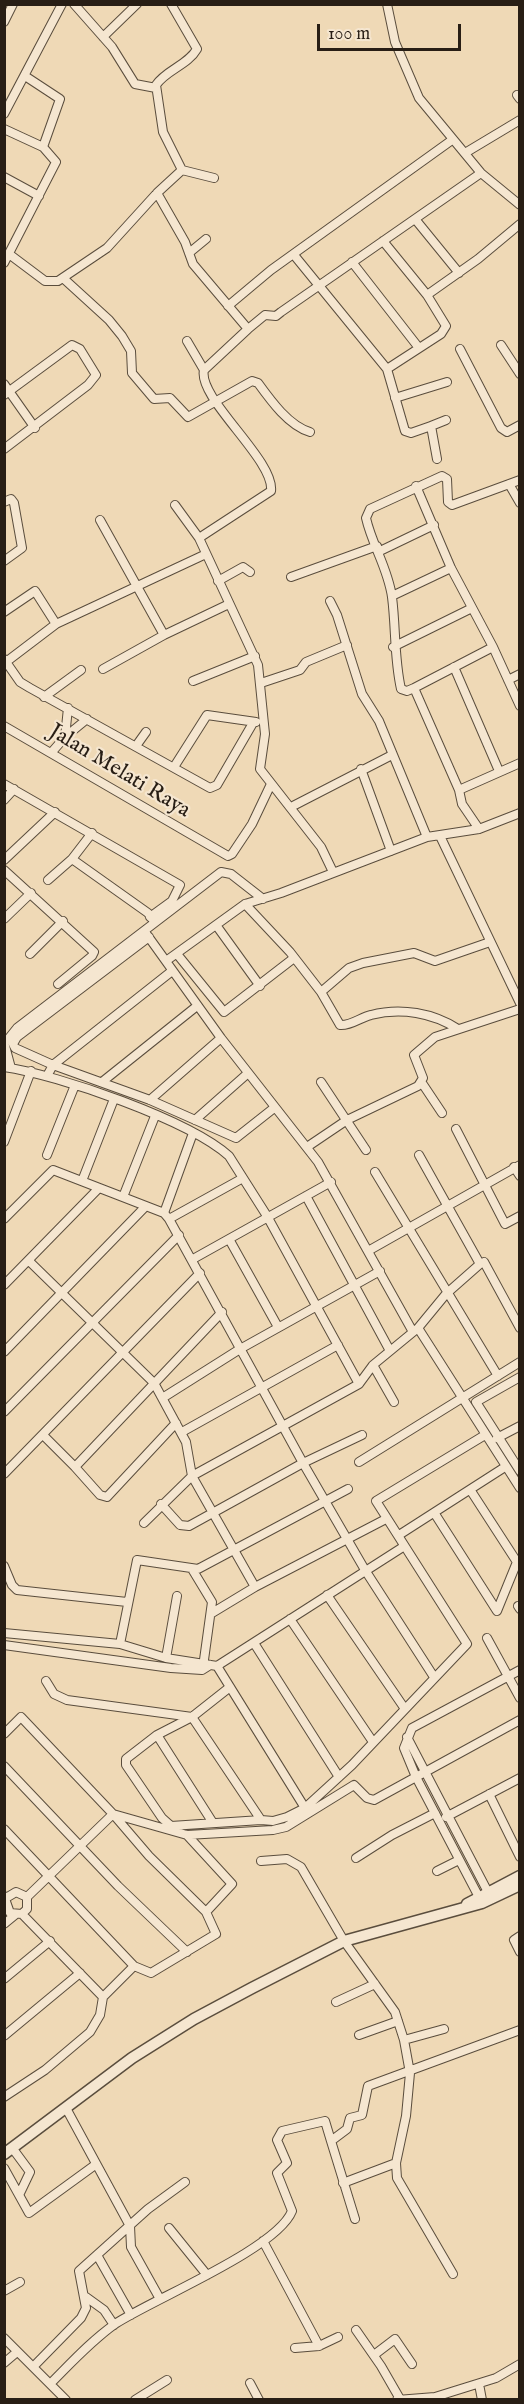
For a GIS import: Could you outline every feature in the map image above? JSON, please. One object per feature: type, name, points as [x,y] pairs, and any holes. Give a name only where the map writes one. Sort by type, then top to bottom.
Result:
[{"type":"street","points":[[4,114],[62,4]]},
{"type":"street","points":[[74,4],[127,67],[135,84],[156,88]]},
{"type":"street","points":[[103,37],[137,4]]},
{"type":"street","points":[[171,4],[196,49],[192,56],[162,77],[156,88],[163,132],[182,170],[214,178]]},
{"type":"street","points":[[387,4],[395,42],[408,78],[419,98],[481,172],[519,205]]},
{"type":"street","points":[[4,22],[12,5]]},
{"type":"street","points":[[25,76],[60,99],[43,147]]},
{"type":"street","points":[[465,153],[519,120]]},
{"type":"street","points":[[4,129],[43,147],[56,162],[4,263]]},
{"type":"street","points":[[228,306],[452,140]]},
{"type":"street","points":[[9,254],[45,281],[58,281],[107,248],[157,193],[182,170]]},
{"type":"street","points":[[199,538],[271,491],[272,485],[265,470],[216,400],[203,376],[204,370],[265,315],[276,316],[481,172]]},
{"type":"street","points":[[4,177],[39,196]]},
{"type":"street","points":[[157,193],[197,270],[248,329]]},
{"type":"street","points":[[415,219],[459,273]]},
{"type":"street","points":[[427,295],[459,273],[519,224]]},
{"type":"street","points":[[189,253],[206,239]]},
{"type":"street","points":[[383,241],[427,295],[446,326],[441,334],[387,369]]},
{"type":"street","points":[[294,255],[320,284],[387,369],[405,430],[411,433],[446,420]]},
{"type":"street","points":[[352,262],[419,348]]},
{"type":"street","points":[[63,278],[109,320],[122,336],[131,351],[132,373],[152,398],[170,398],[187,417],[252,381],[258,383],[282,412],[302,430],[310,432]]},
{"type":"street","points":[[187,340],[204,370]]},
{"type":"street","points":[[4,449],[35,428],[95,378],[94,370],[75,345],[69,346],[6,390],[35,428]]},
{"type":"street","points":[[501,345],[519,374]]},
{"type":"street","points":[[460,349],[501,428],[507,432],[519,425]]},
{"type":"street","points":[[395,398],[447,382]]},
{"type":"street","points":[[431,426],[437,459]]},
{"type":"street","points":[[493,647],[414,688],[406,691],[401,689],[393,647],[392,597],[366,518],[370,509],[416,486],[445,477],[448,502],[452,505],[519,480]]},
{"type":"street","points":[[509,484],[519,503]]},
{"type":"street","points":[[416,486],[452,568],[493,647],[519,706]]},
{"type":"street","points":[[4,561],[22,548],[9,503]]},
{"type":"street","points":[[176,505],[199,538],[255,656],[261,682],[265,734],[260,765],[271,784],[321,847],[333,872]]},
{"type":"street","points":[[100,520],[164,635]]},
{"type":"street","points":[[291,578],[378,549],[434,525]]},
{"type":"street","points":[[206,554],[56,624],[5,661],[20,682],[44,697],[214,787],[253,723]]},
{"type":"street","points":[[218,581],[243,567],[250,572]]},
{"type":"street","points":[[392,597],[452,568]]},
{"type":"street","points":[[4,612],[35,591],[56,624]]},
{"type":"street","points":[[330,601],[362,694],[379,721],[427,837]]},
{"type":"street","points":[[103,669],[164,635],[229,604]]},
{"type":"street","points":[[393,647],[472,608]]},
{"type":"street","points":[[261,682],[300,670],[306,662],[346,645]]},
{"type":"street","points":[[193,681],[255,656]]},
{"type":"street","points":[[454,668],[499,771]]},
{"type":"street","points":[[44,697],[81,669]]},
{"type":"street","points":[[508,680],[519,674]]},
{"type":"street","points":[[414,688],[459,790],[462,804],[479,829]]},
{"type":"street","points":[[65,737],[68,708]]},
{"type":"street","points":[[174,767],[203,719],[208,715],[253,723],[264,721]]},
{"type":"street","points":[[51,753],[65,737],[87,719]]},
{"type":"street","name":"Jalan Melati Raya","points":[[4,726],[215,850],[231,856],[252,824],[271,784]]},
{"type":"street","points":[[136,746],[146,732]]},
{"type":"street","points":[[291,807],[392,755]]},
{"type":"street","points":[[459,790],[519,763]]},
{"type":"street","points":[[361,769],[391,851]]},
{"type":"street","points":[[4,784],[180,885],[172,901],[153,920],[147,934],[17,1037],[13,1044],[15,1048],[53,1065],[150,1100],[236,1138],[274,1108]]},
{"type":"street","points":[[4,800],[14,789]]},
{"type":"street","points":[[4,860],[55,812]]},
{"type":"street","points":[[166,961],[245,904],[427,837],[479,829],[519,813]]},
{"type":"street","points":[[48,880],[72,859],[92,833]]},
{"type":"street","points":[[440,836],[519,1003]]},
{"type":"street","points":[[72,859],[153,920]]},
{"type":"street","points":[[4,870],[63,921],[94,953],[58,984]]},
{"type":"street","points":[[153,920],[220,872],[231,874],[263,899]]},
{"type":"street","points":[[4,919],[31,893]]},
{"type":"street","points":[[245,904],[321,992],[341,1025],[378,1013],[426,1014],[443,1019],[458,1029]]},
{"type":"street","points":[[30,954],[63,921]]},
{"type":"street","points":[[216,925],[260,986]]},
{"type":"street","points":[[147,934],[247,1074],[307,1147],[331,1182],[368,1251],[415,1330],[519,1488]]},
{"type":"street","points":[[147,934],[17,1028],[5,1043],[8,1067],[31,1071],[114,1100],[193,1133],[221,1149],[267,1216],[360,1384]]},
{"type":"street","points":[[321,992],[352,966],[414,952],[435,961],[490,942]]},
{"type":"street","points":[[177,954],[224,1012],[294,958]]},
{"type":"street","points":[[47,1076],[53,1065],[172,971]]},
{"type":"street","points":[[102,1082],[197,1006]]},
{"type":"street","points":[[442,1113],[422,1083],[423,1078],[413,1057],[415,1052],[435,1037],[519,1009]]},
{"type":"street","points":[[150,1100],[221,1038]]},
{"type":"street","points":[[4,1142],[31,1071]]},
{"type":"street","points":[[195,1120],[247,1074]]},
{"type":"street","points":[[321,1082],[366,1150]]},
{"type":"street","points":[[307,1147],[347,1120],[422,1083]]},
{"type":"street","points":[[47,1155],[75,1086]]},
{"type":"street","points":[[82,1181],[114,1100]]},
{"type":"street","points":[[123,1197],[155,1116]]},
{"type":"street","points":[[456,1130],[505,1224],[519,1216]]},
{"type":"street","points":[[167,1216],[193,1133]]},
{"type":"street","points":[[419,1155],[446,1206],[519,1328]]},
{"type":"street","points":[[368,1251],[517,1166],[519,1176]]},
{"type":"street","points":[[4,1219],[53,1170],[167,1216],[193,1259],[240,1349],[346,1538],[434,1677]]},
{"type":"street","points":[[375,1172],[446,1294],[498,1376]]},
{"type":"street","points":[[167,1216],[243,1178]]},
{"type":"street","points":[[193,1259],[331,1182]]},
{"type":"street","points":[[4,1285],[99,1188]]},
{"type":"street","points":[[306,1196],[389,1349]]},
{"type":"street","points":[[4,1352],[63,1295],[145,1207]]},
{"type":"street","points":[[4,1412],[179,1234]]},
{"type":"street","points":[[229,1239],[278,1327]]},
{"type":"street","points":[[29,1261],[154,1383],[164,1397],[182,1432],[192,1476],[255,1587]]},
{"type":"street","points":[[144,1523],[192,1476],[219,1459],[283,1427],[360,1384],[373,1365],[389,1349],[415,1330],[446,1294],[482,1263]]},
{"type":"street","points":[[164,1397],[240,1349],[380,1271]]},
{"type":"street","points":[[4,1474],[200,1273]]},
{"type":"street","points":[[75,1467],[222,1312]]},
{"type":"street","points":[[182,1432],[338,1345]]},
{"type":"street","points":[[359,1462],[519,1362]]},
{"type":"street","points":[[373,1365],[394,1402]]},
{"type":"street","points":[[519,1377],[476,1402],[519,1471]]},
{"type":"street","points":[[43,1435],[100,1495],[107,1497],[176,1423]]},
{"type":"street","points":[[497,1438],[519,1426]]},
{"type":"street","points":[[161,1504],[184,1527],[303,1463],[362,1435]]},
{"type":"street","points":[[230,1687],[192,1717],[157,1735],[130,1754],[126,1765],[168,1824],[175,1827],[273,1821],[305,1808],[339,1777],[466,1644],[376,1502],[485,1435]]},
{"type":"street","points":[[399,1535],[471,1491],[505,1467]]},
{"type":"street","points":[[120,1644],[137,1560],[192,1569],[205,1566],[348,1489]]},
{"type":"street","points":[[435,1514],[497,1611],[517,1568],[517,1553],[471,1491]]},
{"type":"street","points":[[212,1613],[255,1587],[384,1520]]},
{"type":"street","points":[[4,1645],[50,1653],[208,1666],[254,1642],[403,1547]]},
{"type":"street","points":[[4,1566],[12,1585],[18,1590],[127,1602]]},
{"type":"street","points":[[192,1569],[212,1602],[208,1666]]},
{"type":"street","points":[[327,1595],[405,1709]]},
{"type":"street","points":[[166,1658],[177,1596]]},
{"type":"street","points":[[290,1619],[373,1742]]},
{"type":"street","points":[[4,1633],[120,1644],[166,1658],[208,1666],[230,1687],[305,1808]]},
{"type":"street","points":[[487,1638],[519,1698]]},
{"type":"street","points":[[254,1642],[339,1777]]},
{"type":"street","points":[[485,1897],[459,1860],[416,1777],[404,1748],[412,1728],[420,1722],[519,1670]]},
{"type":"street","points":[[46,1681],[54,1694],[67,1700],[192,1717],[261,1820]]},
{"type":"street","points":[[4,1734],[21,1717],[113,1814],[149,1856],[206,1912],[216,1934],[151,1973],[134,1966],[4,1829]]},
{"type":"street","points":[[113,1814],[187,1835],[260,1832],[286,1827],[354,1785],[367,1798],[374,1800],[519,1720]]},
{"type":"street","points":[[157,1735],[213,1823]]},
{"type":"street","points":[[407,1737],[450,1816],[485,1897]]},
{"type":"street","points":[[4,1766],[79,1845],[187,1952]]},
{"type":"street","points":[[356,1858],[392,1835],[436,1816],[450,1816],[519,1778]]},
{"type":"street","points":[[489,1794],[519,1857]]},
{"type":"street","points":[[4,1924],[27,1909],[27,1897],[113,1814]]},
{"type":"street","points":[[187,1835],[232,1884],[206,1912]]},
{"type":"street","points":[[261,1861],[287,1859],[301,1867],[344,1941],[384,1995],[398,2021],[405,2040],[410,2073],[406,2116],[396,2163],[401,2187],[453,2274]]},
{"type":"street","points":[[437,1871],[459,1860]]},
{"type":"street","points":[[485,1897],[519,1876]]},
{"type":"street","points":[[20,2193],[30,2172],[9,2151],[159,2040],[252,1988],[344,1941],[462,1908],[519,1885]]},
{"type":"street","points":[[27,1897],[16,1892],[5,1897],[6,1910],[19,1914],[50,1941],[103,1997]]},
{"type":"street","points":[[519,1936],[514,1940],[519,1952]]},
{"type":"street","points":[[4,1979],[50,1941]]},
{"type":"street","points":[[4,2097],[45,2070],[90,2032],[100,2015],[103,1997],[134,1966]]},
{"type":"street","points":[[4,2036],[80,1973]]},
{"type":"street","points":[[336,2002],[375,1984]]},
{"type":"street","points":[[359,2035],[398,2021]]},
{"type":"street","points":[[405,2040],[444,2029]]},
{"type":"street","points":[[331,2142],[347,2129],[350,2118],[362,2115],[368,2086],[410,2073],[519,2030]]},
{"type":"street","points":[[67,2109],[95,2165],[130,2226],[131,2247],[160,2299]]},
{"type":"street","points":[[51,2384],[88,2345],[114,2325],[207,2275],[272,2235],[292,2211],[277,2175],[287,2163],[277,2140],[279,2134],[325,2121],[355,2219]]},
{"type":"street","points":[[343,2183],[396,2163]]},
{"type":"street","points":[[4,2168],[30,2213],[95,2165]]},
{"type":"street","points":[[33,2367],[81,2318],[86,2308],[86,2297],[79,2271],[159,2200],[185,2182]]},
{"type":"street","points":[[169,2228],[207,2275]]},
{"type":"street","points":[[263,2241],[319,2346]]},
{"type":"street","points":[[97,2255],[131,2315]]},
{"type":"street","points":[[4,2291],[20,2282]]},
{"type":"street","points":[[86,2297],[104,2310],[114,2325]]},
{"type":"street","points":[[356,2330],[374,2355],[398,2399],[435,2397],[512,2371],[519,2364]]},
{"type":"street","points":[[295,2348],[319,2346],[338,2337]]},
{"type":"street","points":[[4,2338],[66,2400]]},
{"type":"street","points":[[374,2355],[395,2339],[412,2364]]},
{"type":"street","points":[[4,2363],[17,2352]]},
{"type":"street","points":[[135,2400],[167,2380]]},
{"type":"street","points":[[250,2383],[259,2400]]},
{"type":"street","points":[[478,2384],[482,2400]]}]
